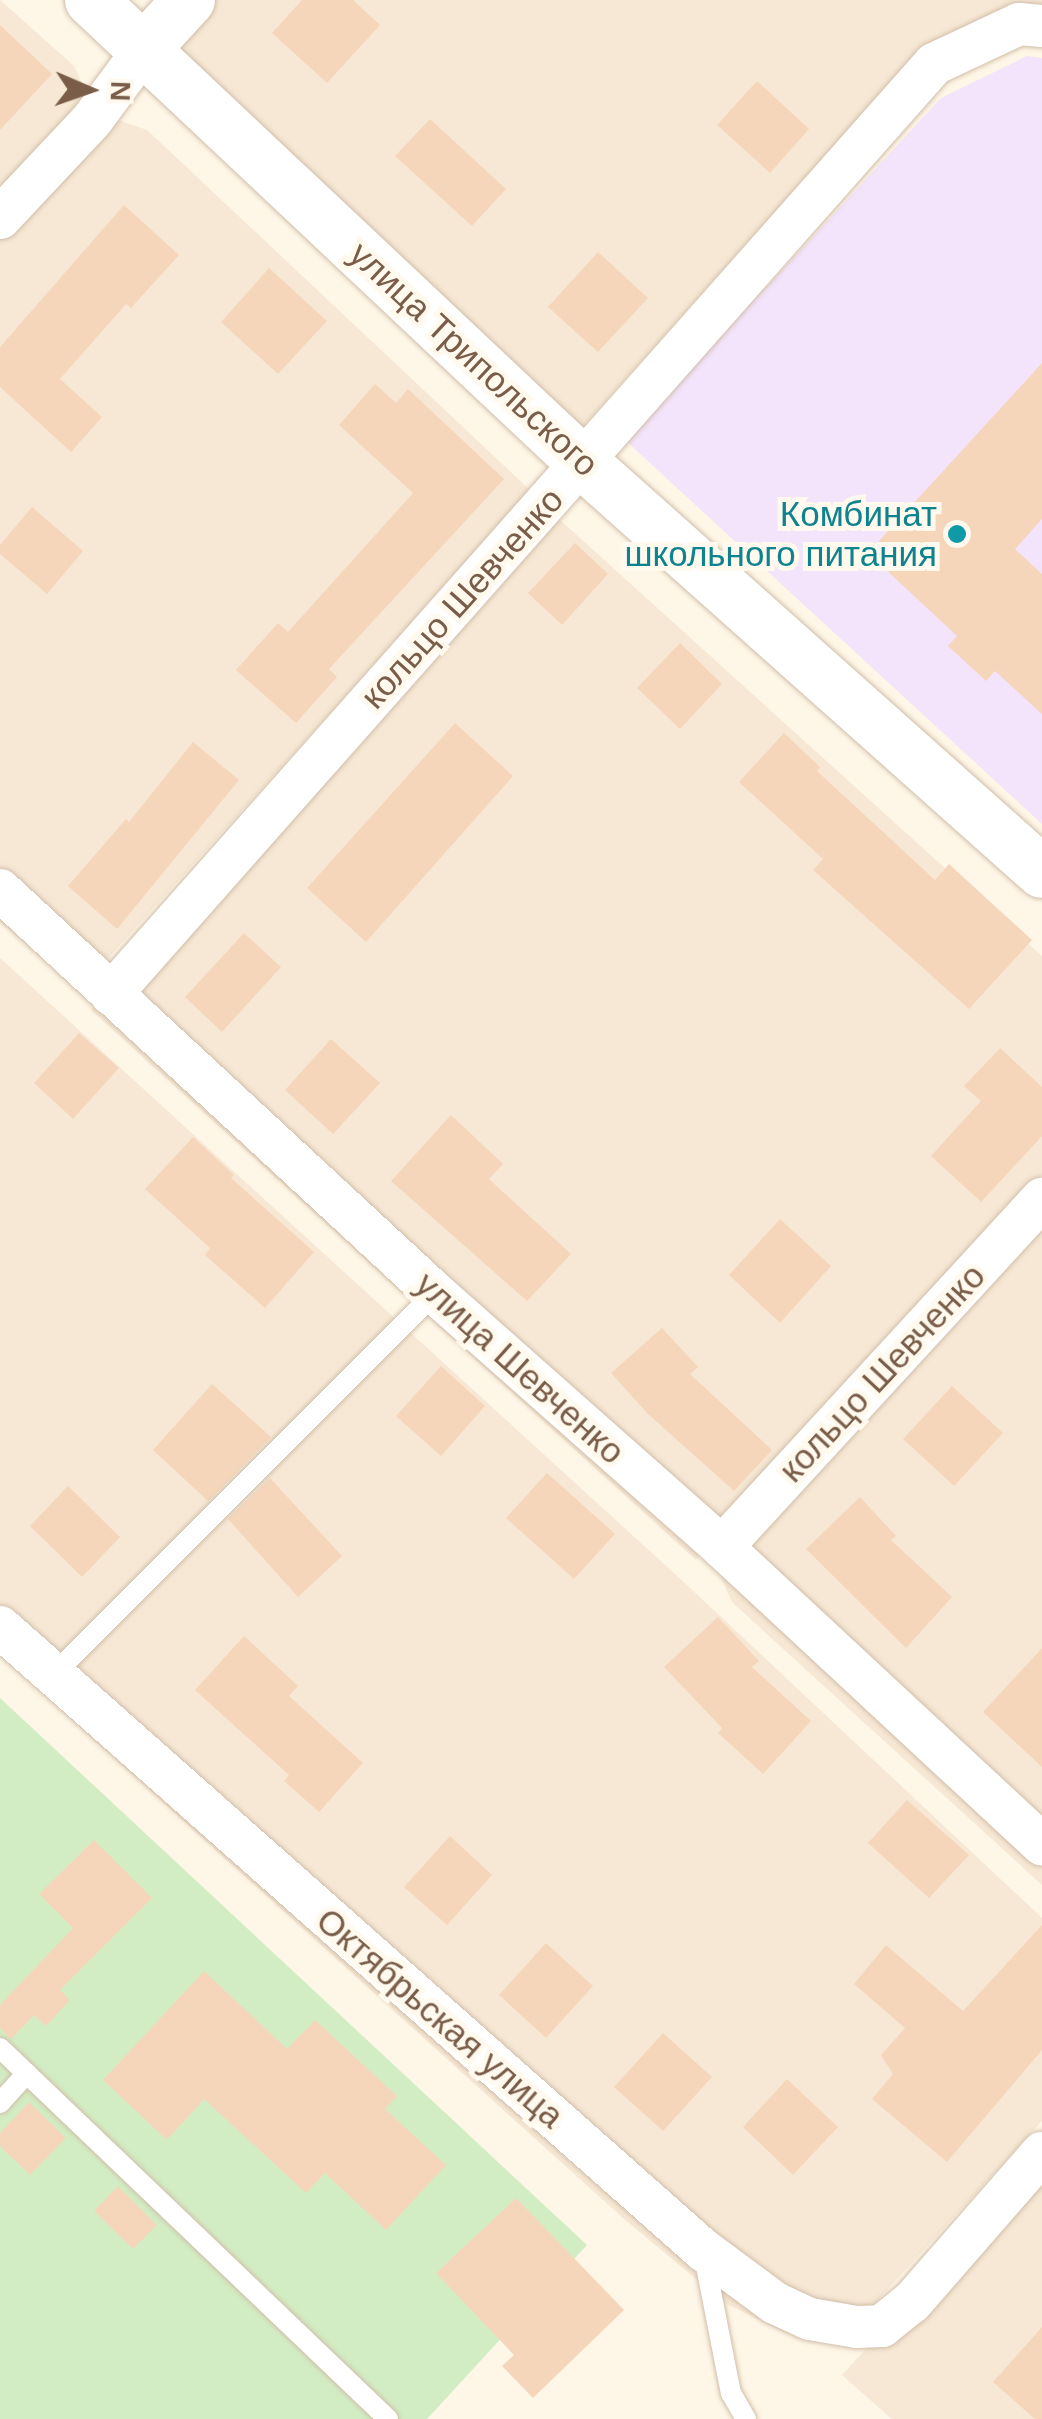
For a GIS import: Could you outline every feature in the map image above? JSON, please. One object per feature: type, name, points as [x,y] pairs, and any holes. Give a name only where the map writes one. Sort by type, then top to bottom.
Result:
[{"type":"street","name":"улица Трипольского","points":[[91,0],[582,462],[1042,872]]},
{"type":"street","points":[[0,218],[92,120],[145,48],[189,0]]},
{"type":"street","name":"кольцо Шевченко","points":[[112,994],[934,64],[1019,24],[1042,26]]},
{"type":"street","name":"улица Шевченко","points":[[0,890],[435,1293],[722,1548],[1042,1844]]},
{"type":"street","name":"кольцо Шевченко","points":[[722,1548],[1042,1199]]},
{"type":"street","name":"Октябрьская улица","points":[[0,1628],[702,2249],[775,2303],[810,2318],[857,2327],[882,2326],[912,2302],[1042,2153]]},
{"type":"lane","points":[[52,1676],[435,1293]]},
{"type":"lane","points":[[0,2048],[388,2419]]},
{"type":"lane","points":[[0,2102],[27,2074]]},
{"type":"lane","points":[[702,2249],[731,2393],[746,2419]]},
{"type":"shaded area","points":[[0,0],[74,66],[86,92],[84,107],[0,201]]},
{"type":"shaded area","points":[[205,0],[1042,0],[1042,10],[921,49],[555,457],[154,62]]},
{"type":"shaded area","points":[[1027,56],[1042,58],[1042,824],[625,440],[941,98]]},
{"type":"shaded area","points":[[121,121],[147,130],[531,491],[100,967],[63,976],[0,922],[0,234],[107,124]]},
{"type":"shaded area","points":[[549,510],[1042,956],[1042,1175],[696,1560],[91,1010]]},
{"type":"shaded area","points":[[0,958],[688,1586],[1042,1918],[1042,2121],[851,2329],[822,2338],[788,2334],[725,2303],[624,2219],[0,1655]]},
{"type":"shaded area","points":[[1042,1219],[1042,1885],[732,1602],[721,1578],[723,1565]]},
{"type":"shaded area","points":[[1042,2158],[1042,2419],[892,2419],[842,2375]]},
{"type":"green space","points":[[0,1698],[587,2245],[427,2419],[0,2419]]},
{"type":"building","points":[[302,0],[353,0],[380,25],[327,83],[272,33]]},
{"type":"building","points":[[0,25],[52,74],[0,130]]},
{"type":"building","points":[[757,81],[809,129],[770,173],[717,125]]},
{"type":"building","points":[[430,119],[506,189],[472,226],[395,156]]},
{"type":"building","points":[[124,205],[179,255],[131,308],[126,304],[60,379],[102,417],[71,452],[0,387],[0,347]]},
{"type":"building","points":[[598,252],[648,298],[598,352],[548,307]]},
{"type":"building","points":[[269,268],[327,321],[278,374],[221,322]]},
{"type":"building","name":"Комбинат школьного питания","points":[[1042,363],[1042,519],[1015,549],[1042,574],[1042,714],[995,671],[986,681],[948,646],[957,636],[868,553]]},
{"type":"building","points":[[375,384],[396,403],[408,389],[504,479],[329,669],[337,677],[296,723],[236,670],[278,623],[288,632],[413,493],[339,425]]},
{"type":"building","points":[[32,507],[83,551],[47,594],[0,554],[0,545]]},
{"type":"building","points":[[575,543],[608,574],[562,625],[528,593]]},
{"type":"building","points":[[680,643],[722,684],[680,729],[637,688]]},
{"type":"building","points":[[455,723],[513,776],[366,942],[307,888]]},
{"type":"building","points":[[784,733],[820,767],[817,771],[935,880],[949,864],[1032,940],[969,1009],[813,870],[823,859],[739,782]]},
{"type":"building","points":[[193,742],[239,780],[117,929],[68,886],[126,819],[129,822]]},
{"type":"building","points":[[244,933],[281,967],[222,1032],[185,997]]},
{"type":"building","points":[[79,1033],[119,1068],[73,1119],[34,1083]]},
{"type":"building","points":[[331,1039],[380,1083],[333,1134],[285,1090]]},
{"type":"building","points":[[1000,1048],[1042,1087],[1042,1136],[981,1202],[931,1156],[981,1101],[964,1086]]},
{"type":"building","points":[[451,1115],[503,1164],[489,1179],[571,1254],[527,1301],[391,1181]]},
{"type":"building","points":[[193,1137],[234,1175],[231,1178],[314,1252],[265,1308],[205,1255],[210,1248],[145,1189]]},
{"type":"building","points":[[780,1219],[831,1266],[780,1323],[729,1275]]},
{"type":"building","points":[[662,1328],[698,1367],[690,1374],[772,1450],[734,1491],[647,1413],[611,1373]]},
{"type":"building","points":[[441,1366],[485,1406],[441,1456],[396,1416]]},
{"type":"building","points":[[212,1384],[271,1437],[208,1501],[153,1450]]},
{"type":"building","points":[[952,1386],[1003,1433],[954,1486],[903,1439]]},
{"type":"building","points":[[547,1473],[615,1534],[574,1579],[506,1518]]},
{"type":"building","points":[[270,1478],[342,1556],[298,1597],[228,1519]]},
{"type":"building","points":[[68,1486],[120,1537],[82,1577],[30,1526]]},
{"type":"building","points":[[860,1497],[896,1536],[891,1540],[952,1597],[906,1648],[806,1549]]},
{"type":"building","points":[[718,1617],[759,1661],[752,1667],[811,1721],[763,1774],[718,1733],[722,1728],[664,1667]]},
{"type":"building","points":[[244,1636],[298,1686],[289,1696],[363,1763],[319,1812],[284,1781],[289,1775],[195,1690]]},
{"type":"building","points":[[1042,1648],[1042,1767],[983,1712]]},
{"type":"building","points":[[907,1800],[969,1855],[929,1898],[868,1843]]},
{"type":"building","points":[[450,1836],[492,1875],[447,1925],[404,1887]]},
{"type":"building","points":[[94,1840],[152,1898],[60,1990],[70,2000],[46,2026],[34,2015],[11,2039],[0,2028],[0,2005],[73,1928],[39,1894]]},
{"type":"building","points":[[1042,1925],[1042,2050],[947,2162],[872,2099],[893,2074],[881,2055],[905,2028],[854,1984],[886,1945],[963,2011]]},
{"type":"building","points":[[546,1943],[593,1986],[546,2038],[499,1995]]},
{"type":"building","points":[[204,1971],[287,2049],[315,2020],[397,2096],[385,2109],[446,2165],[386,2230],[325,2173],[306,2193],[204,2099],[167,2140],[103,2080]]},
{"type":"building","points":[[663,2033],[712,2077],[663,2131],[614,2087]]},
{"type":"building","points":[[787,2079],[838,2127],[793,2175],[743,2127]]},
{"type":"building","points":[[29,2102],[66,2138],[30,2175],[0,2146],[0,2133]]},
{"type":"building","points":[[118,2186],[157,2225],[133,2249],[94,2211]]},
{"type":"building","points":[[516,2198],[624,2310],[533,2398],[502,2366],[514,2355],[436,2273]]},
{"type":"building","points":[[1042,2327],[1042,2419],[1035,2419],[993,2382]]},
{"type":"place","name":"Комбинат школьного питания","points":[[957,534]]}]
